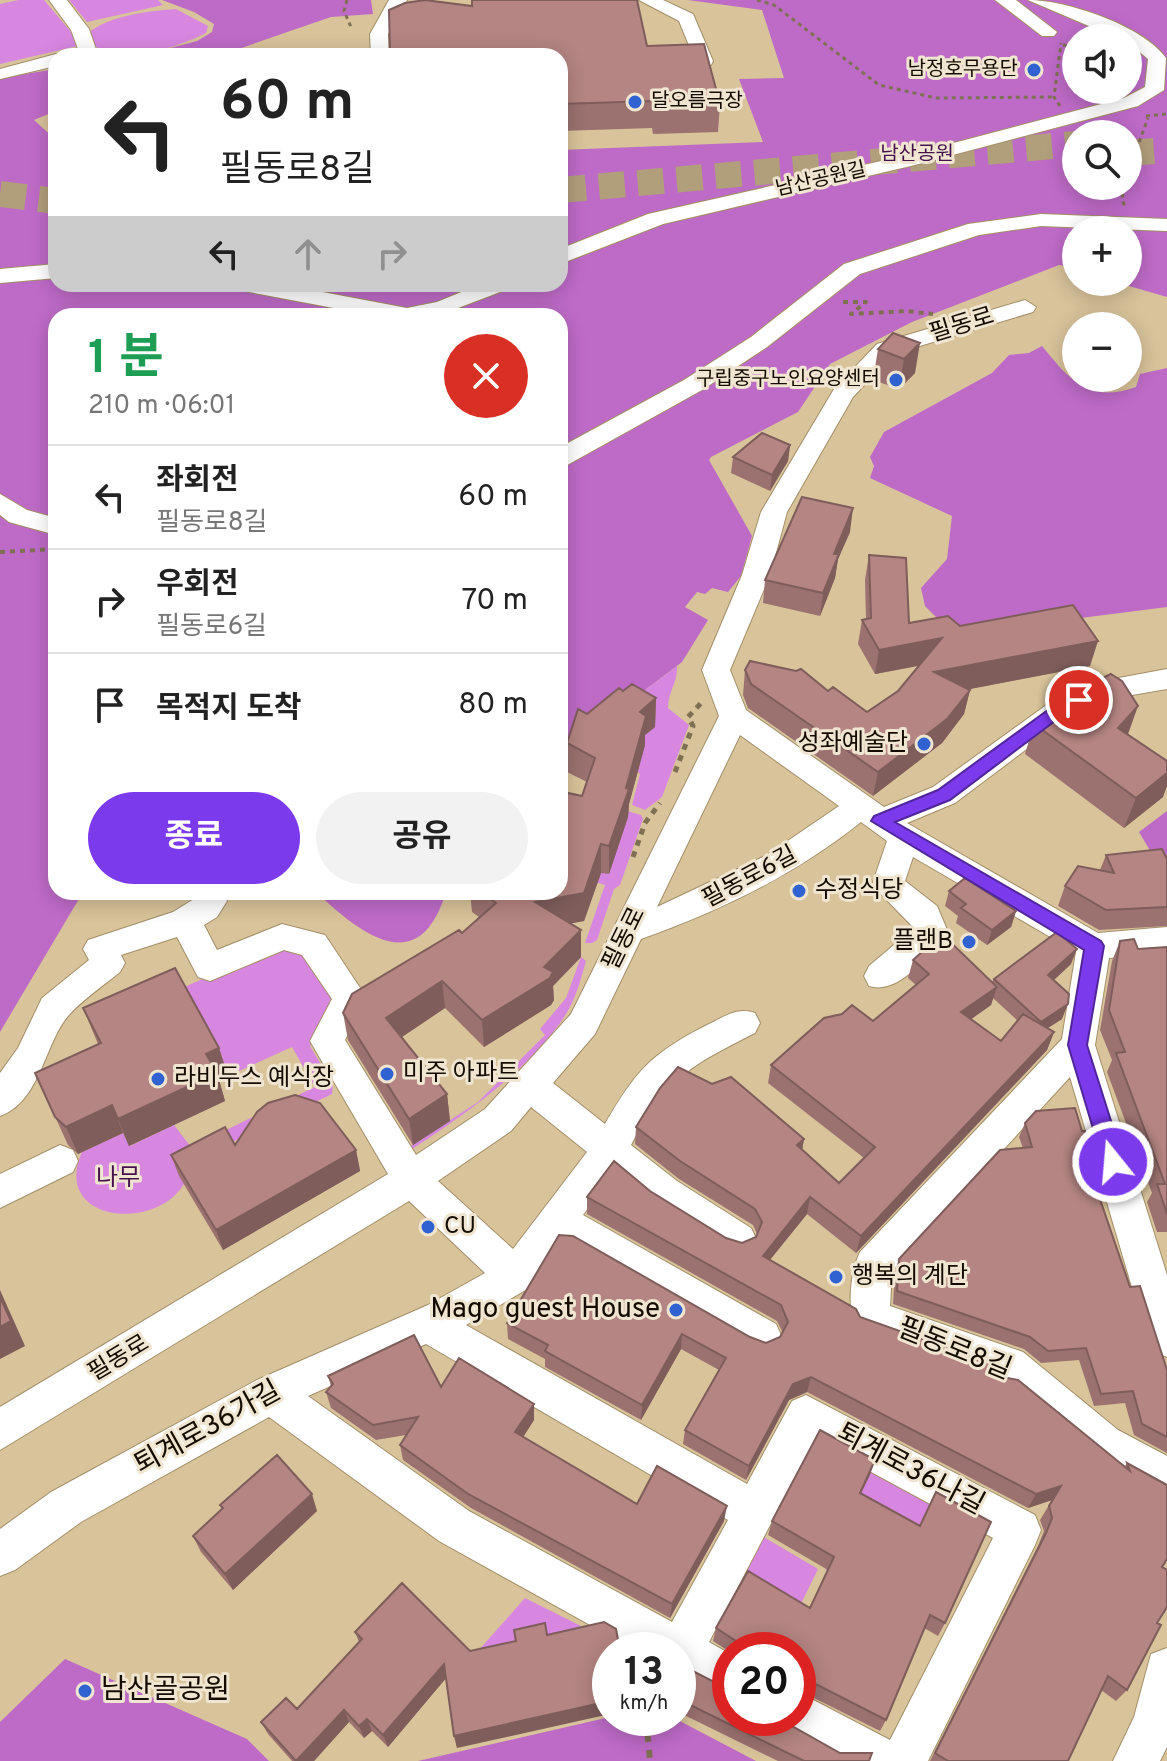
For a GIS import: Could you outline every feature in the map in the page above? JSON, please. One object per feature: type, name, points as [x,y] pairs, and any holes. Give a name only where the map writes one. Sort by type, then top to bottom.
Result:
[{"type":"street","points":[[58,0],[80,29],[87,48]]},
{"type":"street","points":[[380,48],[379,34],[398,0]]},
{"type":"street","points":[[648,0],[687,18],[704,61]]},
{"type":"street","points":[[1004,0],[1048,32]]},
{"type":"street","name":"남산공원길","points":[[568,254],[671,215],[915,159],[1131,102],[1154,90],[1157,58],[1141,41],[1037,0]]},
{"type":"street","points":[[3,74],[48,62]]},
{"type":"street","points":[[568,455],[693,385],[759,342],[852,269],[976,229],[1041,220],[1167,225]]},
{"type":"street","points":[[0,276],[48,272]]},
{"type":"street","points":[[286,292],[370,308]]},
{"type":"street","points":[[443,308],[481,292]]},
{"type":"street","name":"필동로","points":[[0,1430],[363,1212],[498,1120],[531,1086],[583,1024],[734,716],[716,670],[756,575],[774,512],[843,394],[885,349],[1025,307]]},
{"type":"street","points":[[0,502],[18,516],[48,525]]},
{"type":"street","name":"필동로6길","points":[[630,930],[695,907],[813,844],[944,795],[1062,708],[1096,691],[1167,679]]},
{"type":"street","points":[[734,716],[881,821],[1094,946],[1167,940]]},
{"type":"street","points":[[881,821],[888,885],[925,915],[932,932],[881,976]]},
{"type":"street","points":[[0,1101],[31,1057],[54,1008],[108,963],[100,949],[185,921],[206,908],[211,900]]},
{"type":"street","points":[[185,921],[210,968],[282,937],[313,944],[349,997],[348,1005],[328,1032],[327,1041],[411,1179],[515,1276]]},
{"type":"street","points":[[1094,946],[1078,1045],[1167,1338]]},
{"type":"street","name":"퇴계로36가길","points":[[0,1555],[66,1507],[271,1394],[428,1324],[515,1276],[611,1148],[641,1094],[678,1056],[743,1023]]},
{"type":"street","name":"필동로8길","points":[[1078,1045],[873,1264],[870,1317],[1009,1365],[1103,1444],[1167,1478]]},
{"type":"street","points":[[531,1086],[664,1193],[738,1240]]},
{"type":"street","points":[[0,1192],[60,1161]]},
{"type":"street","points":[[555,1219],[762,1337]]},
{"type":"street","points":[[428,1324],[755,1512]]},
{"type":"street","points":[[271,1394],[454,1526],[646,1632]]},
{"type":"street","name":"퇴계로36나길","points":[[691,1632],[806,1415],[1020,1530],[904,1761]]},
{"type":"street","points":[[1153,1734],[1167,1670]]},
{"type":"street","points":[[816,1725],[882,1761]]},
{"type":"path","points":[[347,0],[344,11],[351,27]]},
{"type":"path","points":[[757,0],[774,5],[879,85],[936,98],[1054,97]]},
{"type":"path","points":[[1048,32],[1062,44]]},
{"type":"path","points":[[1062,51],[1054,97],[1067,118]]},
{"type":"path","points":[[1142,134],[1148,118]]},
{"type":"path","points":[[798,311],[838,302],[866,302],[851,314],[906,311],[934,314],[964,326]]},
{"type":"path","points":[[0,552],[48,549]]},
{"type":"path","points":[[670,783],[693,726],[688,717],[721,683]]},
{"type":"path","points":[[631,861],[645,823],[664,797]]},
{"type":"path","points":[[648,1736],[650,1761]]},
{"type":"green space","points":[[44,0],[82,45],[48,48],[48,53],[0,64],[0,4]]},
{"type":"green space","points":[[69,0],[158,0],[163,5],[87,22]]},
{"type":"green space","points":[[162,0],[371,0],[373,14],[331,17],[241,48],[170,48],[197,41],[212,32],[214,24],[194,12]]},
{"type":"green space","name":"남산공원","points":[[688,0],[1167,0],[1167,297],[1142,290],[1142,216],[1062,216],[1062,266],[912,322],[830,364],[798,412],[711,457],[709,460],[752,536],[741,576],[728,592],[712,588],[705,594],[697,592],[685,607],[708,620],[682,662],[568,750],[568,308],[48,308],[48,900],[78,900],[0,1032],[0,78],[48,70],[48,114],[34,120],[48,133],[48,292],[568,292],[568,150],[763,142],[739,79],[784,78],[762,10]]},
{"type":"green space","points":[[176,9],[208,26],[206,33],[168,48],[98,48],[87,41],[88,33],[107,22]]},
{"type":"green space","points":[[1042,346],[1062,370],[1062,392],[1142,392],[1142,374],[1167,368],[1167,607],[970,632],[938,619],[925,606],[921,588],[947,559],[952,516],[870,478],[874,466],[870,457],[884,432],[992,373],[1009,355],[1029,353]]},
{"type":"green space","points":[[677,666],[668,708],[689,725],[662,797],[645,810],[632,805],[640,774],[622,757],[631,757],[645,745],[614,713]]},
{"type":"green space","points":[[594,801],[641,815],[643,819],[620,885],[614,889],[597,940],[592,943],[585,943],[605,885],[568,873],[568,855]]},
{"type":"green space","points":[[1167,811],[1167,879],[1139,832]]},
{"type":"green space","points":[[325,900],[443,900],[435,919],[421,935],[405,942],[388,941],[370,934]]},
{"type":"green space","name":"나무","points":[[286,942],[309,948],[339,988],[310,1046],[333,1085],[332,1094],[191,1162],[183,1186],[166,1202],[144,1211],[121,1214],[99,1209],[83,1197],[76,1178],[82,1152],[123,1133],[130,1146],[174,1125],[191,1147],[315,1087],[292,1047],[228,1076],[180,989]]},
{"type":"green space","points":[[581,957],[586,961],[572,1003],[543,1045],[478,1103],[412,1149],[409,1147],[478,1102],[545,1035],[540,1029],[566,998]]},
{"type":"green space","points":[[877,1459],[937,1492],[884,1604],[825,1569]]},
{"type":"green space","points":[[755,1532],[818,1569],[797,1612],[735,1576]]},
{"type":"green space","points":[[525,1598],[593,1632],[592,1639],[447,1686]]},
{"type":"green space","name":"남산골공원","points":[[65,1659],[247,1739],[269,1761],[0,1761],[0,1722]]},
{"type":"green space","points":[[592,1721],[592,1736],[696,1736],[696,1730],[756,1761],[418,1761]]},
{"type":"building","points":[[425,0],[472,6],[472,0],[637,0],[647,46],[704,44],[720,104],[654,107],[652,101],[568,104],[568,48],[390,48],[389,10],[405,3]]},
{"type":"building","points":[[893,333],[920,343],[904,359],[878,349]]},
{"type":"building","points":[[762,433],[790,445],[772,475],[733,457]]},
{"type":"building","points":[[802,497],[853,508],[834,554],[839,554],[823,593],[765,580]]},
{"type":"building","points":[[869,555],[906,558],[909,623],[948,616],[960,626],[1073,605],[1098,641],[934,672],[970,690],[947,719],[878,772],[751,684],[745,670],[750,661],[796,671],[801,669],[828,691],[833,687],[867,712],[898,691],[942,638],[879,650],[862,620],[871,618]]},
{"type":"building","points":[[1111,674],[1122,681],[1138,706],[1118,728],[1167,761],[1167,773],[1136,798],[1034,724],[1083,687]]},
{"type":"building","points":[[632,684],[656,698],[640,712],[646,716],[626,788],[629,789],[609,846],[601,844],[584,893],[568,896],[568,793],[582,796],[595,758],[568,744],[568,740],[578,709],[587,714],[619,688],[623,691]]},
{"type":"building","points":[[1162,849],[1167,859],[1167,907],[1106,910],[1065,886],[1078,866],[1114,873],[1106,855]]},
{"type":"building","points":[[965,878],[1016,911],[992,930],[961,908],[966,904],[949,891]]},
{"type":"building","points":[[492,900],[546,900],[535,902],[581,930],[544,967],[553,972],[550,978],[482,1020],[442,981],[386,1018],[447,1094],[409,1119],[343,1013],[352,994],[459,930],[462,933],[496,903]]},
{"type":"building","points":[[1057,932],[1077,949],[1048,975],[1069,994],[1068,1004],[1041,1022],[994,979]]},
{"type":"building","points":[[942,934],[997,987],[961,1012],[1001,1041],[1023,1014],[1054,1032],[861,1236],[810,1197],[763,1256],[856,1309],[860,1317],[996,1365],[992,1375],[1018,1380],[1130,1471],[1127,1463],[1167,1485],[1167,1559],[1162,1567],[1167,1570],[1167,1607],[1157,1623],[1161,1625],[1127,1690],[1108,1676],[1068,1761],[948,1761],[935,1753],[1046,1533],[1052,1518],[1049,1506],[1061,1486],[1036,1494],[811,1377],[793,1384],[749,1466],[685,1430],[726,1358],[682,1334],[642,1405],[545,1351],[548,1345],[507,1323],[559,1235],[573,1236],[750,1337],[766,1343],[780,1337],[788,1322],[781,1305],[587,1197],[614,1161],[650,1191],[726,1238],[742,1243],[756,1237],[762,1222],[755,1209],[680,1161],[636,1127],[660,1088],[678,1067],[712,1084],[731,1077],[804,1139],[797,1145],[839,1183],[875,1147],[771,1065],[824,1018],[842,1014],[852,1005],[873,1021],[929,974],[913,960]]},
{"type":"building","points":[[1134,939],[1138,949],[1167,947],[1167,1214],[1157,1184],[1165,1184],[1116,1053],[1125,1052],[1109,1010],[1120,941]]},
{"type":"building","name":"라비두스 예식장","points":[[175,968],[219,1048],[206,1054],[217,1073],[118,1119],[112,1105],[66,1127],[55,1117],[35,1073],[101,1043],[83,1008]]},
{"type":"building","points":[[295,1095],[320,1103],[356,1150],[216,1230],[171,1155],[225,1127],[235,1145],[257,1112],[268,1103]]},
{"type":"building","points":[[1075,1108],[1096,1162],[1090,1170],[1130,1287],[1140,1286],[1167,1370],[1167,1437],[1142,1424],[1133,1391],[1101,1394],[1086,1348],[1048,1351],[1030,1337],[897,1291],[899,1259],[1000,1150],[1032,1147],[1025,1123],[1036,1111]]},
{"type":"building","points":[[0,1297],[11,1321],[0,1327]]},
{"type":"building","points":[[414,1335],[441,1387],[459,1358],[534,1404],[515,1432],[637,1504],[657,1466],[727,1506],[672,1604],[468,1494],[400,1445],[418,1417],[373,1425],[326,1392],[333,1384],[328,1376]]},
{"type":"building","points":[[820,1430],[875,1460],[860,1493],[920,1526],[936,1492],[991,1522],[945,1623],[930,1615],[886,1720],[816,1684],[816,1632],[722,1632],[716,1628],[748,1571],[810,1608],[834,1557],[772,1521]]},
{"type":"building","points":[[277,1455],[312,1494],[225,1574],[193,1536],[223,1508],[220,1505]]},
{"type":"building","points":[[402,1583],[470,1651],[516,1641],[514,1630],[545,1623],[547,1635],[604,1622],[617,1632],[592,1632],[592,1705],[454,1736],[444,1664],[383,1735],[367,1719],[359,1726],[344,1710],[296,1761],[261,1722],[286,1698],[297,1709],[362,1639],[355,1632]]},
{"type":"building","points":[[696,1672],[712,1681],[712,1716],[696,1708]]},
{"type":"building","points":[[753,1736],[810,1736],[840,1753],[872,1753],[869,1761],[804,1761]]},
{"type":"tunnel","points":[[568,189],[1062,145]]},
{"type":"tunnel","points":[[1142,152],[1167,150]]},
{"type":"tunnel","points":[[0,194],[48,200]]},
{"type":"place","name":"남정호무용단","points":[[1034,70]]},
{"type":"place","name":"달오름극장","points":[[635,102]]},
{"type":"place","name":"구립중구노인요양센터","points":[[896,380]]},
{"type":"place","name":"성좌예술단","points":[[924,744]]},
{"type":"place","name":"수정식당","points":[[799,891]]},
{"type":"place","name":"플랜B","points":[[969,942]]},
{"type":"place","name":"미주 아파트","points":[[387,1074]]},
{"type":"place","name":"라비두스 예식장","points":[[158,1079]]},
{"type":"place","name":"CU","points":[[428,1227]]},
{"type":"place","name":"행복의 계단","points":[[836,1277]]},
{"type":"place","name":"Mago guest House","points":[[676,1310]]},
{"type":"place","name":"남산골공원","points":[[85,1691]]},
{"type":"route","points":[[1079,700],[1062,708],[944,795],[880,821],[1094,946],[1078,1045],[1113,1162]]}]
